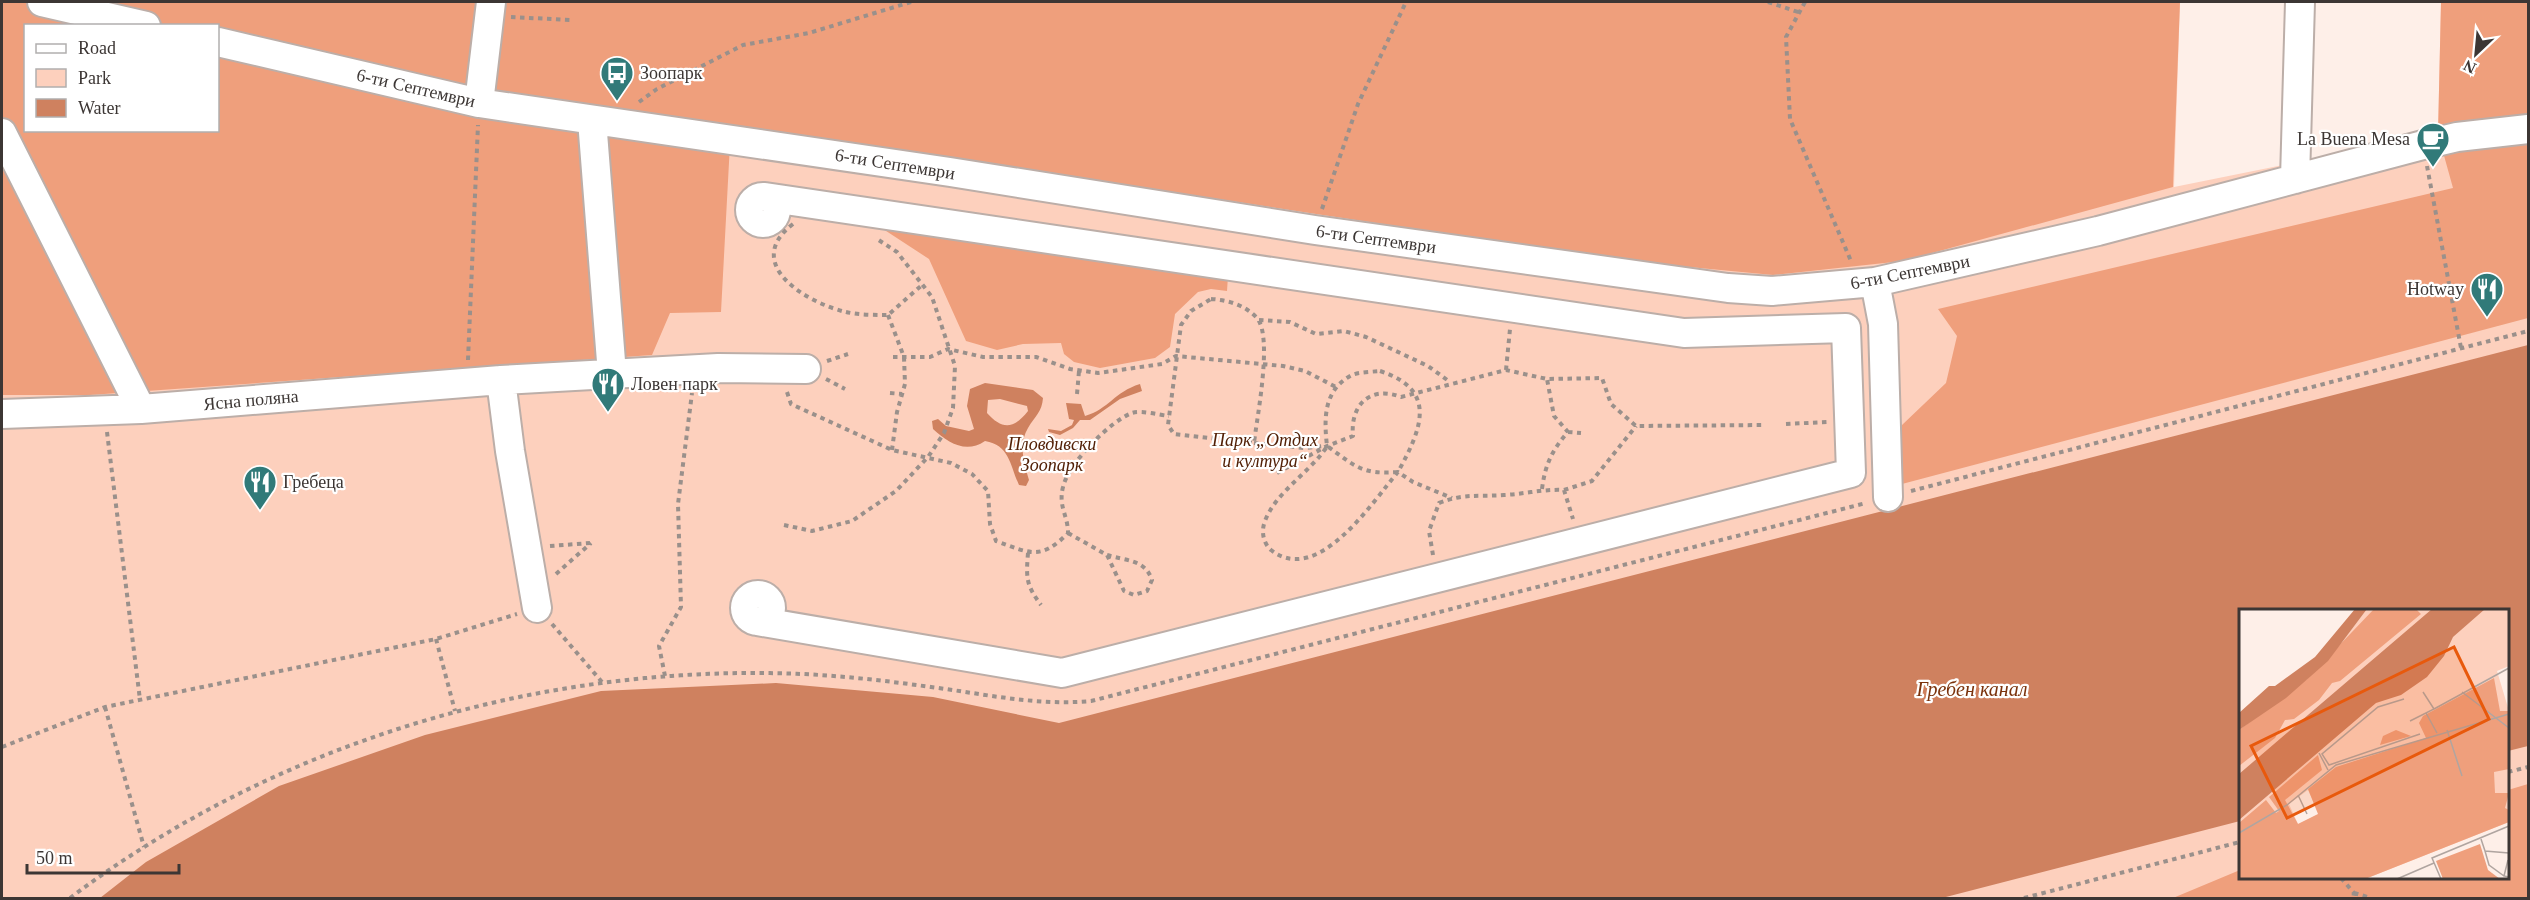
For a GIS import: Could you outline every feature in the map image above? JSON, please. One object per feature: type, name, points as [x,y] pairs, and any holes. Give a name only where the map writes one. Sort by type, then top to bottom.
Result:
[{"type":"street","points":[[42,2],[137,24]]},
{"type":"street","points":[[2295,179],[2300,2]]},
{"type":"street","points":[[479,103],[490,9]]},
{"type":"street","name":"6-ти Септември","points":[[219,42],[479,103],[950,172],[1315,230],[1728,288],[1772,291],[1868,283],[2098,231],[2457,137],[2529,129]]},
{"type":"street","points":[[602,121],[612,374]]},
{"type":"street","points":[[2,133],[141,409]]},
{"type":"street","points":[[765,197],[1684,333],[1846,328],[1851,472]]},
{"type":"street","points":[[1868,283],[1883,324],[1888,497]]},
{"type":"street","name":"Ясна поляна","points":[[2,414],[141,409],[501,380],[694,370],[793,369]]},
{"type":"street","points":[[501,380],[510,451],[536,601]]},
{"type":"street","points":[[757,621],[1062,673],[1437,576],[1851,472],[1887,465]]},
{"type":"path","points":[[602,121],[657,89],[743,45],[809,33],[910,2]]},
{"type":"path","points":[[1315,230],[1358,104],[1406,2]]},
{"type":"path","points":[[1768,2],[1798,12]]},
{"type":"path","points":[[1805,2],[1786,37],[1790,119],[1868,283]]},
{"type":"path","points":[[490,9],[570,20]]},
{"type":"path","points":[[467,383],[479,103]]},
{"type":"path","points":[[2423,145],[2461,348]]},
{"type":"path","points":[[799,219],[780,234],[773,248],[776,265],[785,280],[801,294],[846,312],[888,315],[922,285]]},
{"type":"path","points":[[784,525],[813,531],[852,521],[897,491],[933,450],[944,433],[953,408],[955,366],[932,297],[897,252],[869,233]]},
{"type":"path","points":[[1254,442],[1264,365],[1265,340],[1259,320],[1246,309],[1228,300],[1211,299],[1191,311],[1181,325],[1168,425],[1174,434],[1304,448],[1327,446],[1359,469],[1378,474],[1398,472],[1413,482],[1452,498]]},
{"type":"path","points":[[1506,370],[1512,309]]},
{"type":"path","points":[[888,315],[904,357],[905,384],[892,450]]},
{"type":"path","points":[[1259,320],[1290,322],[1316,334],[1344,331],[1366,336],[1428,366],[1451,383]]},
{"type":"path","points":[[893,357],[930,357],[948,349],[983,357],[1036,357],[1079,370],[1098,373],[1162,364],[1176,357],[1283,366],[1305,371],[1336,387]]},
{"type":"path","points":[[793,369],[791,404],[892,450],[951,463],[972,474],[988,491],[990,524],[996,541],[1028,553],[1053,548],[1068,533]]},
{"type":"path","points":[[665,676],[659,646],[681,607],[678,504],[694,370]]},
{"type":"path","points":[[1077,394],[1079,370]]},
{"type":"path","points":[[1277,473],[1327,446],[1353,436],[1352,425],[1358,407],[1370,395],[1389,392],[1401,397],[1506,370],[1547,379],[1602,378],[1611,404],[1636,426],[1765,425]]},
{"type":"path","points":[[1380,371],[1397,377],[1415,392],[1422,413],[1414,442],[1398,472],[1364,516],[1341,539],[1313,556],[1287,558],[1270,549],[1263,537],[1264,523],[1275,502],[1315,464],[1327,446],[1325,414],[1336,387],[1353,374],[1380,371]]},
{"type":"path","points":[[1547,379],[1554,416],[1568,432],[1581,433]]},
{"type":"path","points":[[890,393],[902,394]]},
{"type":"path","points":[[104,410],[140,700]]},
{"type":"path","points":[[1107,555],[1124,591],[1134,594],[1147,591],[1152,580],[1149,569],[1142,564],[1107,555],[1068,533],[1061,506],[1063,485],[1079,458],[1107,429],[1133,412],[1169,416]]},
{"type":"path","points":[[1786,423],[1849,422]]},
{"type":"path","points":[[1437,576],[1429,531],[1439,503],[1459,495],[1505,495],[1542,489],[1564,490],[1592,481],[1636,426]]},
{"type":"path","points":[[1542,489],[1545,467],[1555,447],[1568,432]]},
{"type":"path","points":[[1564,490],[1578,541]]},
{"type":"path","points":[[2,747],[105,707],[436,639],[536,601],[591,543],[527,547]]},
{"type":"path","points":[[1028,553],[1026,579],[1031,592],[1041,605]]},
{"type":"path","points":[[536,601],[602,682]]},
{"type":"path","points":[[436,639],[455,711]]},
{"type":"path","points":[[105,707],[145,848]]},
{"type":"path","points":[[2509,772],[2529,766]]},
{"type":"path","points":[[2024,898],[2239,843]]},
{"type":"path","points":[[2342,879],[2354,893],[2371,898]]},
{"type":"path","points":[[2353,898],[2354,893]]},
{"type":"green space","name":"Парк „Отдих и култура“","points":[[2,2],[2180,2],[2174,187],[2438,134],[2441,2],[2528,2],[2528,898],[2,898]]},
{"type":"shaded area","points":[[2,2],[2180,2],[2173,187],[1903,261],[1773,275],[1626,261],[731,125],[721,312],[670,313],[652,355],[90,395],[2,395]]},
{"type":"shaded area","points":[[2441,2],[2528,2],[2528,318],[1902,484],[1902,425],[1946,383],[1957,336],[1938,309],[2453,188],[2438,134]]},
{"type":"shaded area","points":[[880,227],[1228,276],[1227,291],[1211,289],[1198,292],[1175,314],[1170,347],[1155,358],[1100,368],[1074,362],[1064,354],[1061,343],[1023,344],[997,350],[966,341],[929,259]]},
{"type":"shaded area","points":[[2528,784],[2528,898],[2173,898],[2239,870],[2239,879],[2509,879],[2509,790]]},
{"type":"water","name":"Гребен канал","points":[[2528,345],[2528,746],[2509,751],[2509,609],[2239,609],[2239,821],[1942,898],[100,898],[146,862],[279,786],[425,735],[601,691],[776,683],[933,697],[1059,723]]},
{"type":"water","points":[[985,383],[1033,390],[1043,398],[1040,410],[1028,428],[1023,441],[1025,467],[1029,480],[1026,486],[1019,485],[1008,457],[1000,447],[985,441],[971,447],[964,447],[945,439],[933,429],[932,421],[938,419],[946,426],[969,431],[974,429],[967,406],[970,389]],"holes":[[[1000,399],[1027,406],[1028,411],[1023,417],[1008,425],[992,419],[987,413],[988,400]]]},
{"type":"water","points":[[1140,384],[1142,391],[1120,399],[1090,420],[1080,420],[1073,428],[1060,435],[1049,432],[1048,429],[1061,431],[1072,425],[1074,420],[1069,419],[1066,403],[1081,404],[1085,416],[1100,409],[1124,391]]},
{"type":"place","name":"Зоопарк","points":[[617,102]]},
{"type":"place","name":"La Buena Mesa","points":[[2433,168]]},
{"type":"place","name":"Hotway","points":[[2487,318]]},
{"type":"place","name":"Ловен парк","points":[[608,413]]},
{"type":"place","name":"Гребеца","points":[[260,511]]},
{"type":"park label","name":"Пловдивски Зоопарк","points":[[1052,454]]}]
